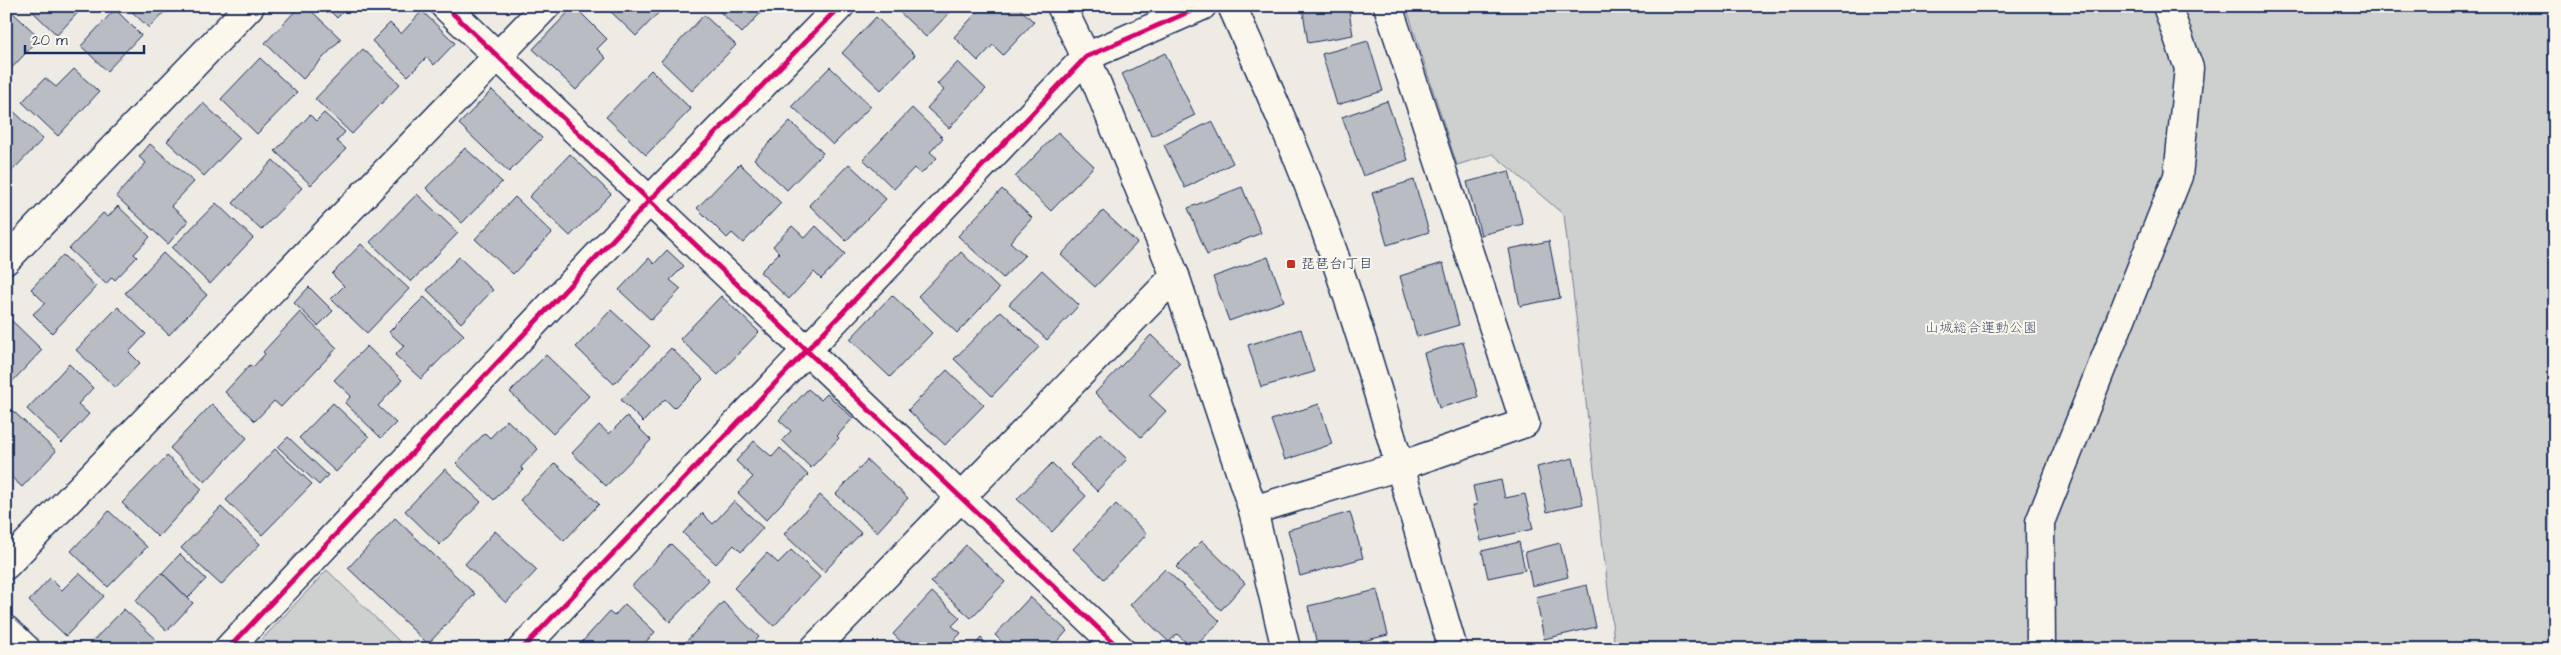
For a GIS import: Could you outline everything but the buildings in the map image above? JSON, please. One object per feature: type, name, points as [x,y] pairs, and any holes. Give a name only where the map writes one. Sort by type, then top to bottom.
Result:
[{"type":"street","points":[[6,260],[250,6]]},
{"type":"street","points":[[445,6],[1116,647]]},
{"type":"street","points":[[6,565],[546,6]]},
{"type":"street","points":[[228,649],[650,200],[840,6]]},
{"type":"street","points":[[1061,6],[1086,57],[1175,276],[1254,510],[1286,649]]},
{"type":"street","points":[[522,649],[1086,57],[1202,6]]},
{"type":"street","points":[[1232,6],[1291,140],[1351,305],[1453,649]]},
{"type":"street","points":[[1254,510],[1400,466],[1524,423],[1388,6]]},
{"type":"street","points":[[2041,649],[2040,522],[2178,176],[2189,68],[2167,6]]},
{"type":"street","points":[[814,649],[1175,276]]},
{"type":"street","points":[[6,630],[26,649]]},
{"type":"green space","name":"山城総合運動公園","points":[[1406,6],[2555,6],[2555,649],[1615,649],[1564,215],[1493,154],[1457,165]]},
{"type":"green space","points":[[327,570],[407,649],[253,649]]},
{"type":"cycle path","points":[[445,6],[1120,649]]},
{"type":"cycle path","points":[[228,649],[649,201],[840,6]]},
{"type":"cycle path","points":[[522,649],[1086,57],[1202,6]]},
{"type":"place","name":"琵琶台1丁目","points":[[1291,264]]}]
